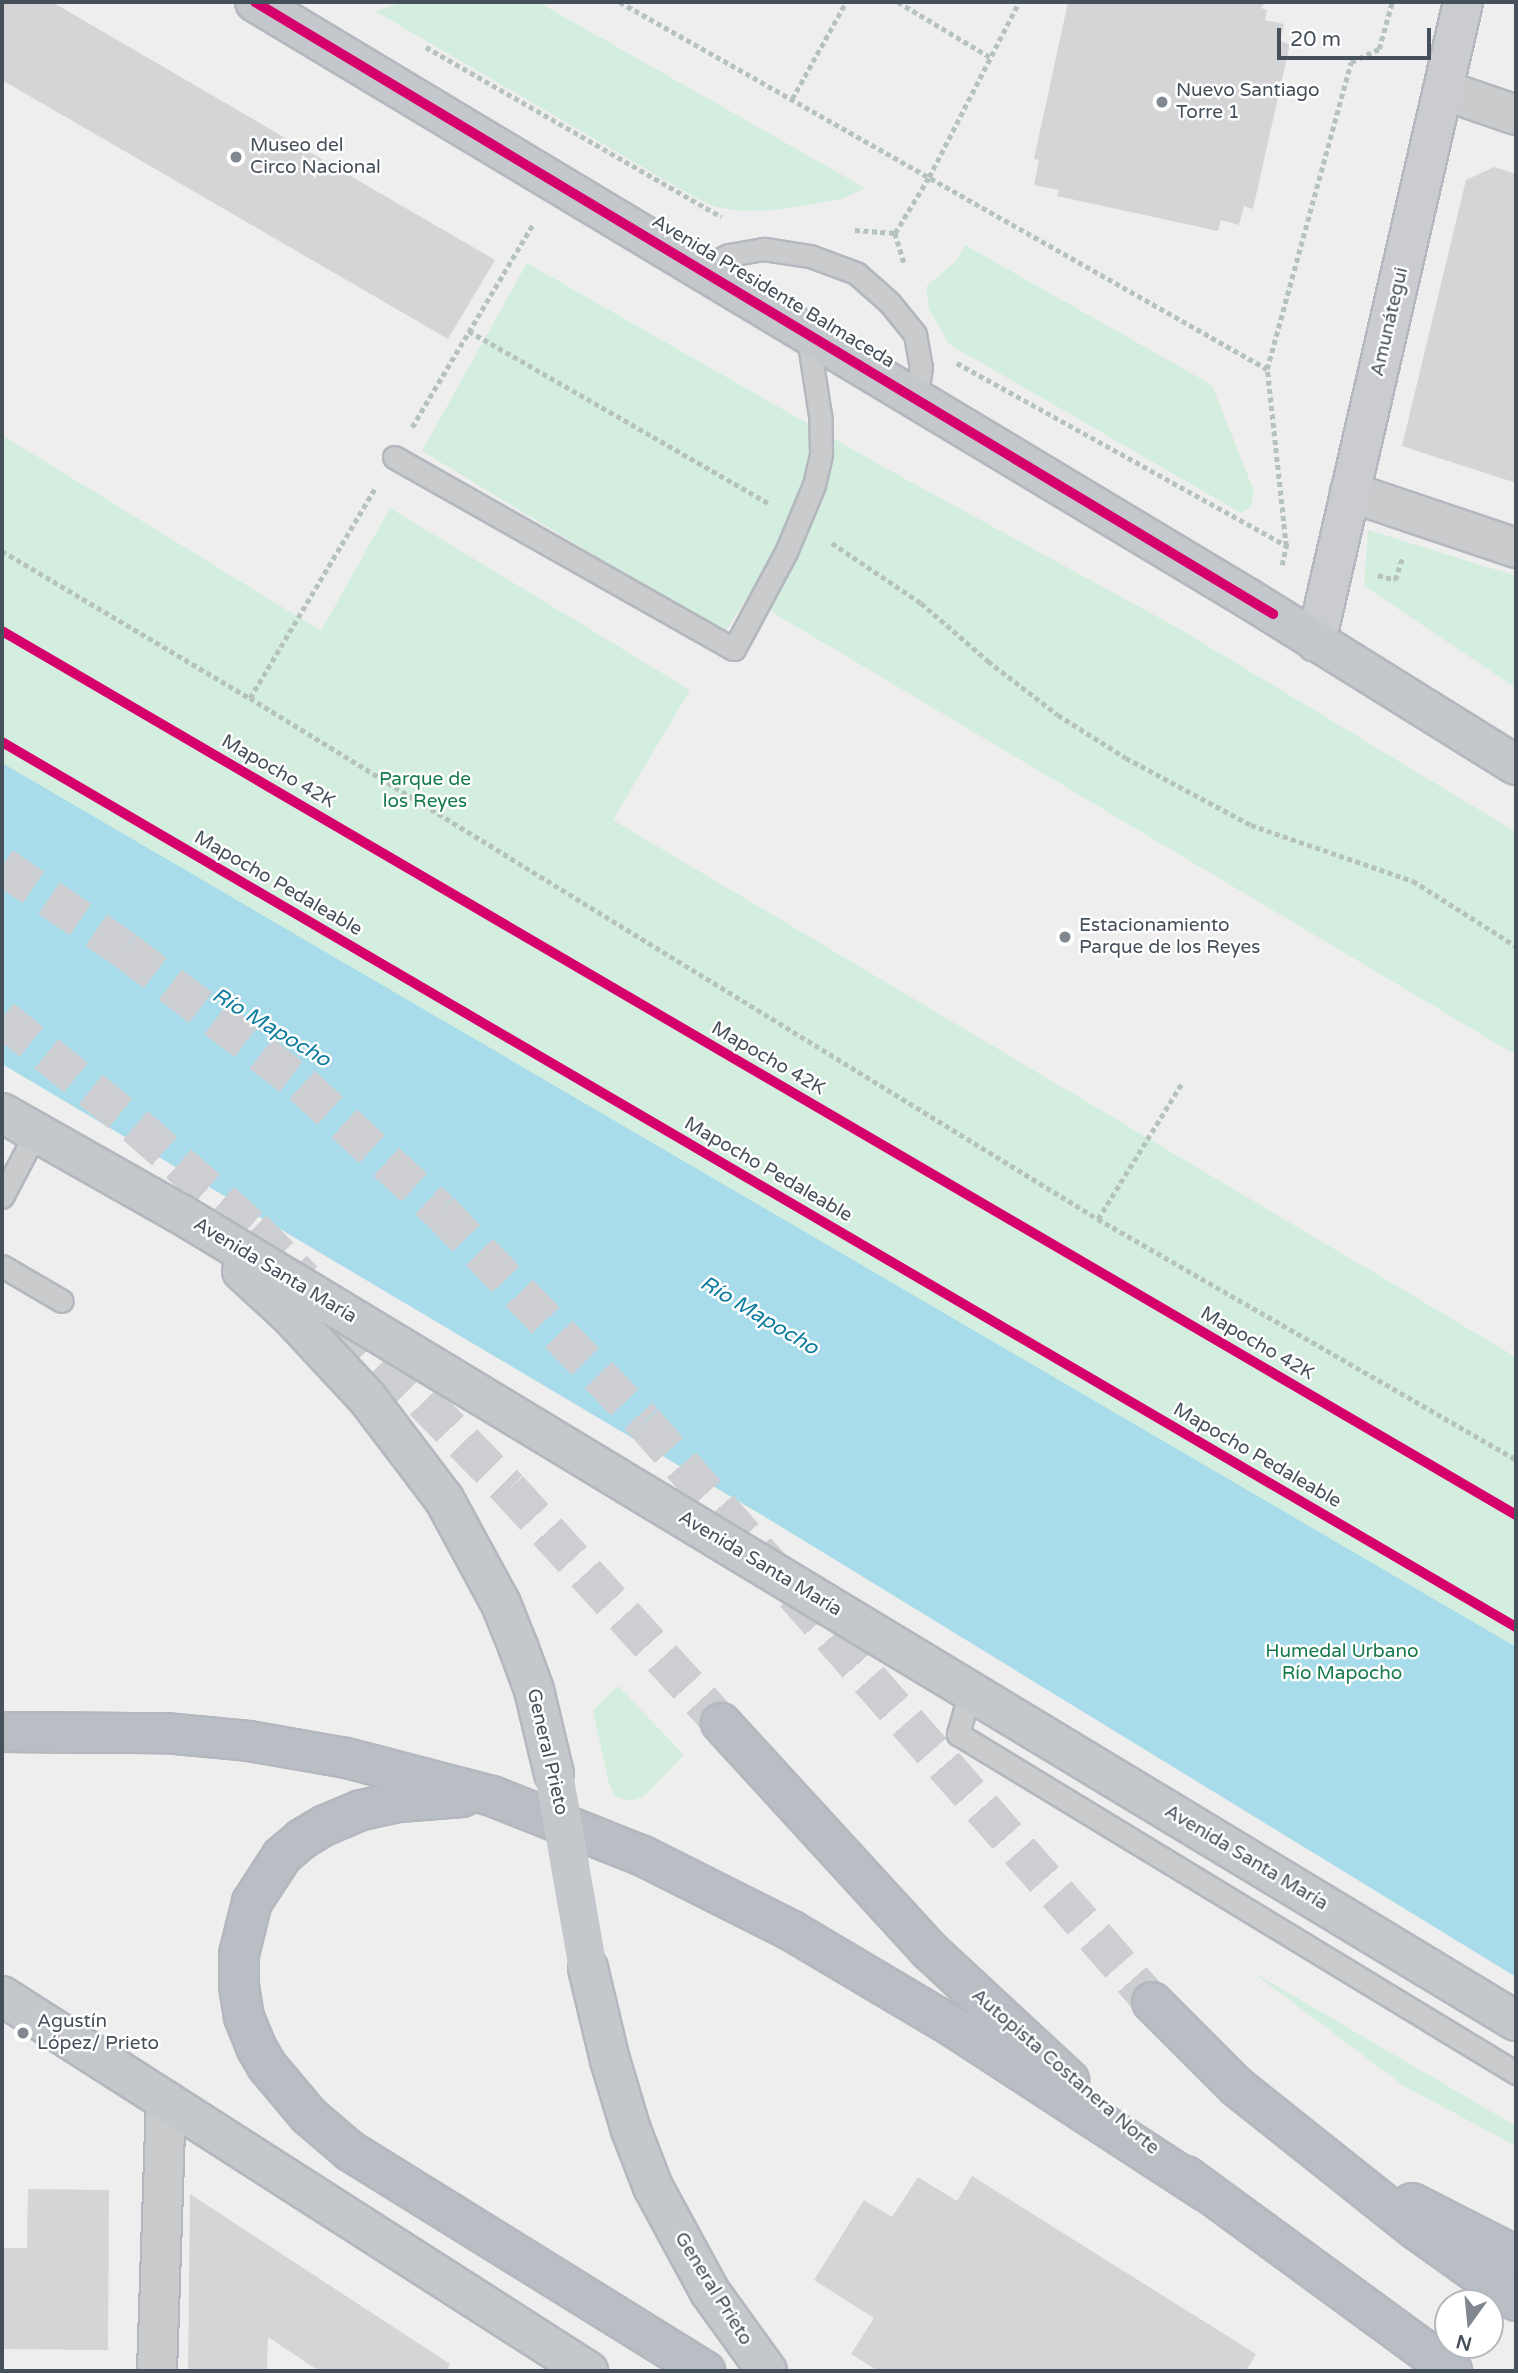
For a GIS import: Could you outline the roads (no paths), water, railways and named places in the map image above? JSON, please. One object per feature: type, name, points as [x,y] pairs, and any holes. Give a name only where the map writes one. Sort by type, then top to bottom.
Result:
[{"type":"highway","name":"Autopista Costanera Norte","points":[[720,1723],[930,1951],[1090,2099],[1205,2191],[1452,2371]]},
{"type":"highway","points":[[2,1732],[165,1732],[249,1741],[346,1758],[492,1796],[643,1856],[792,1931],[952,2026],[1205,2191]]},
{"type":"highway","points":[[492,1796],[445,1797],[361,1810],[325,1825],[282,1856],[252,1902],[239,1954],[239,1986],[244,2017],[256,2047],[281,2082],[309,2116],[350,2151],[705,2371]]},
{"type":"highway","points":[[1152,2002],[1237,2087],[1417,2230],[1516,2301]]},
{"type":"highway","points":[[1321,2154],[1516,2256]]},
{"type":"main road","name":"Avenida Presidente Balmaceda","points":[[255,2],[807,331],[1516,765]]},
{"type":"main road","name":"Amunátegui","points":[[1316,642],[1464,2]]},
{"type":"main road","name":"Avenida Santa María","points":[[2,1113],[179,1213],[1516,2021]]},
{"type":"main road","name":"General Prieto","points":[[179,1213],[290,1315],[368,1399],[444,1499],[501,1604],[534,1690],[554,1774],[589,1968],[610,2060],[631,2130],[653,2187],[710,2292],[767,2371]]},
{"type":"main road","points":[[2,1996],[588,2371]]},
{"type":"street","points":[[1443,90],[1516,115]]},
{"type":"street","points":[[1350,492],[1516,548]]},
{"type":"street","points":[[157,2371],[166,2101]]},
{"type":"lane","points":[[701,269],[729,255],[764,249],[810,256],[856,273],[889,302],[915,334],[921,367],[916,398]]},
{"type":"lane","points":[[394,457],[734,649],[786,552],[814,485],[821,454],[820,415],[807,331]]},
{"type":"lane","points":[[2,1197],[36,1132]]},
{"type":"lane","points":[[2,1266],[62,1301]]},
{"type":"lane","points":[[970,1691],[958,1734],[1516,2073]]},
{"type":"water","name":"Humedal Urbano Río Mapocho","points":[[2,763],[1516,1647],[1516,1977],[762,1515],[2,1064]]},
{"type":"tunnel","points":[[2,866],[125,950],[302,1085],[440,1211],[644,1422],[1152,2002]]},
{"type":"tunnel","points":[[2,1018],[136,1126],[253,1229],[304,1280]]},
{"type":"tunnel","points":[[344,1320],[509,1489],[721,1723]]},
{"type":"place","name":"Nuevo Santiago Torre 1","points":[[1162,102]]},
{"type":"place","name":"Museo del Circo Nacional","points":[[236,157]]},
{"type":"place","name":"Estacionamiento Parque de los Reyes","points":[[1065,937]]},
{"type":"place","name":"Agustín López/ Prieto","points":[[23,2033]]},
{"type":"park label","name":"Parque de los Reyes","points":[[425,791]]},
{"type":"water label","name":"Río Mapocho","points":[[271,1028]]},
{"type":"water label","name":"Río Mapocho","points":[[759,1316]]}]
